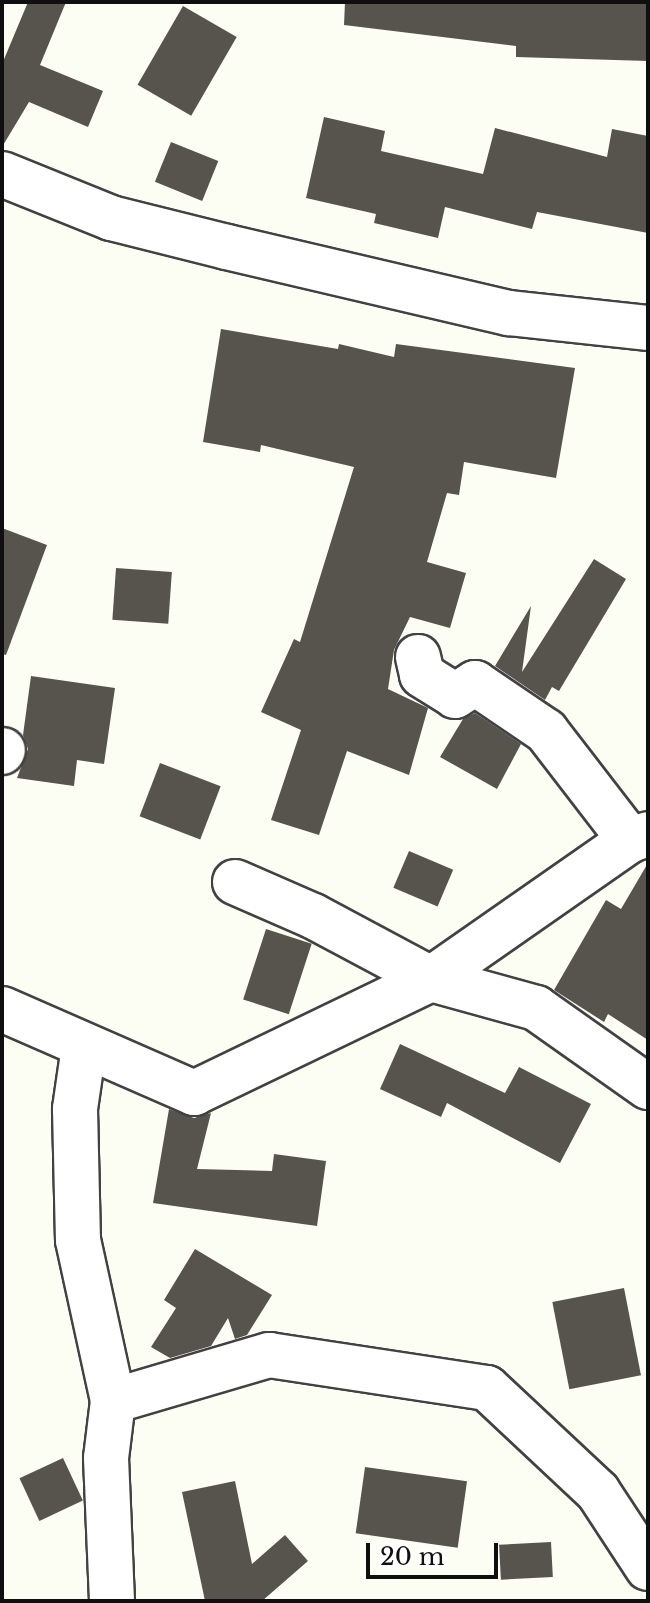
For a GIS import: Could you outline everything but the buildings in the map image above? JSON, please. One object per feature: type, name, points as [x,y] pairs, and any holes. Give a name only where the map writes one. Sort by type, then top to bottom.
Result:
[{"type":"street","points":[[2,174],[111,218],[227,247],[509,313],[648,328]]},
{"type":"street","points":[[2,1009],[194,1093],[431,979],[639,837],[546,731],[475,683],[455,696],[422,675],[418,657]]},
{"type":"street","points":[[235,882],[313,916],[431,979],[536,1008],[648,1087]]},
{"type":"street","points":[[84,1047],[75,1109],[78,1240],[113,1401],[106,1458],[112,1601]]},
{"type":"street","points":[[113,1401],[269,1355],[487,1388],[598,1492],[648,1568]]}]
